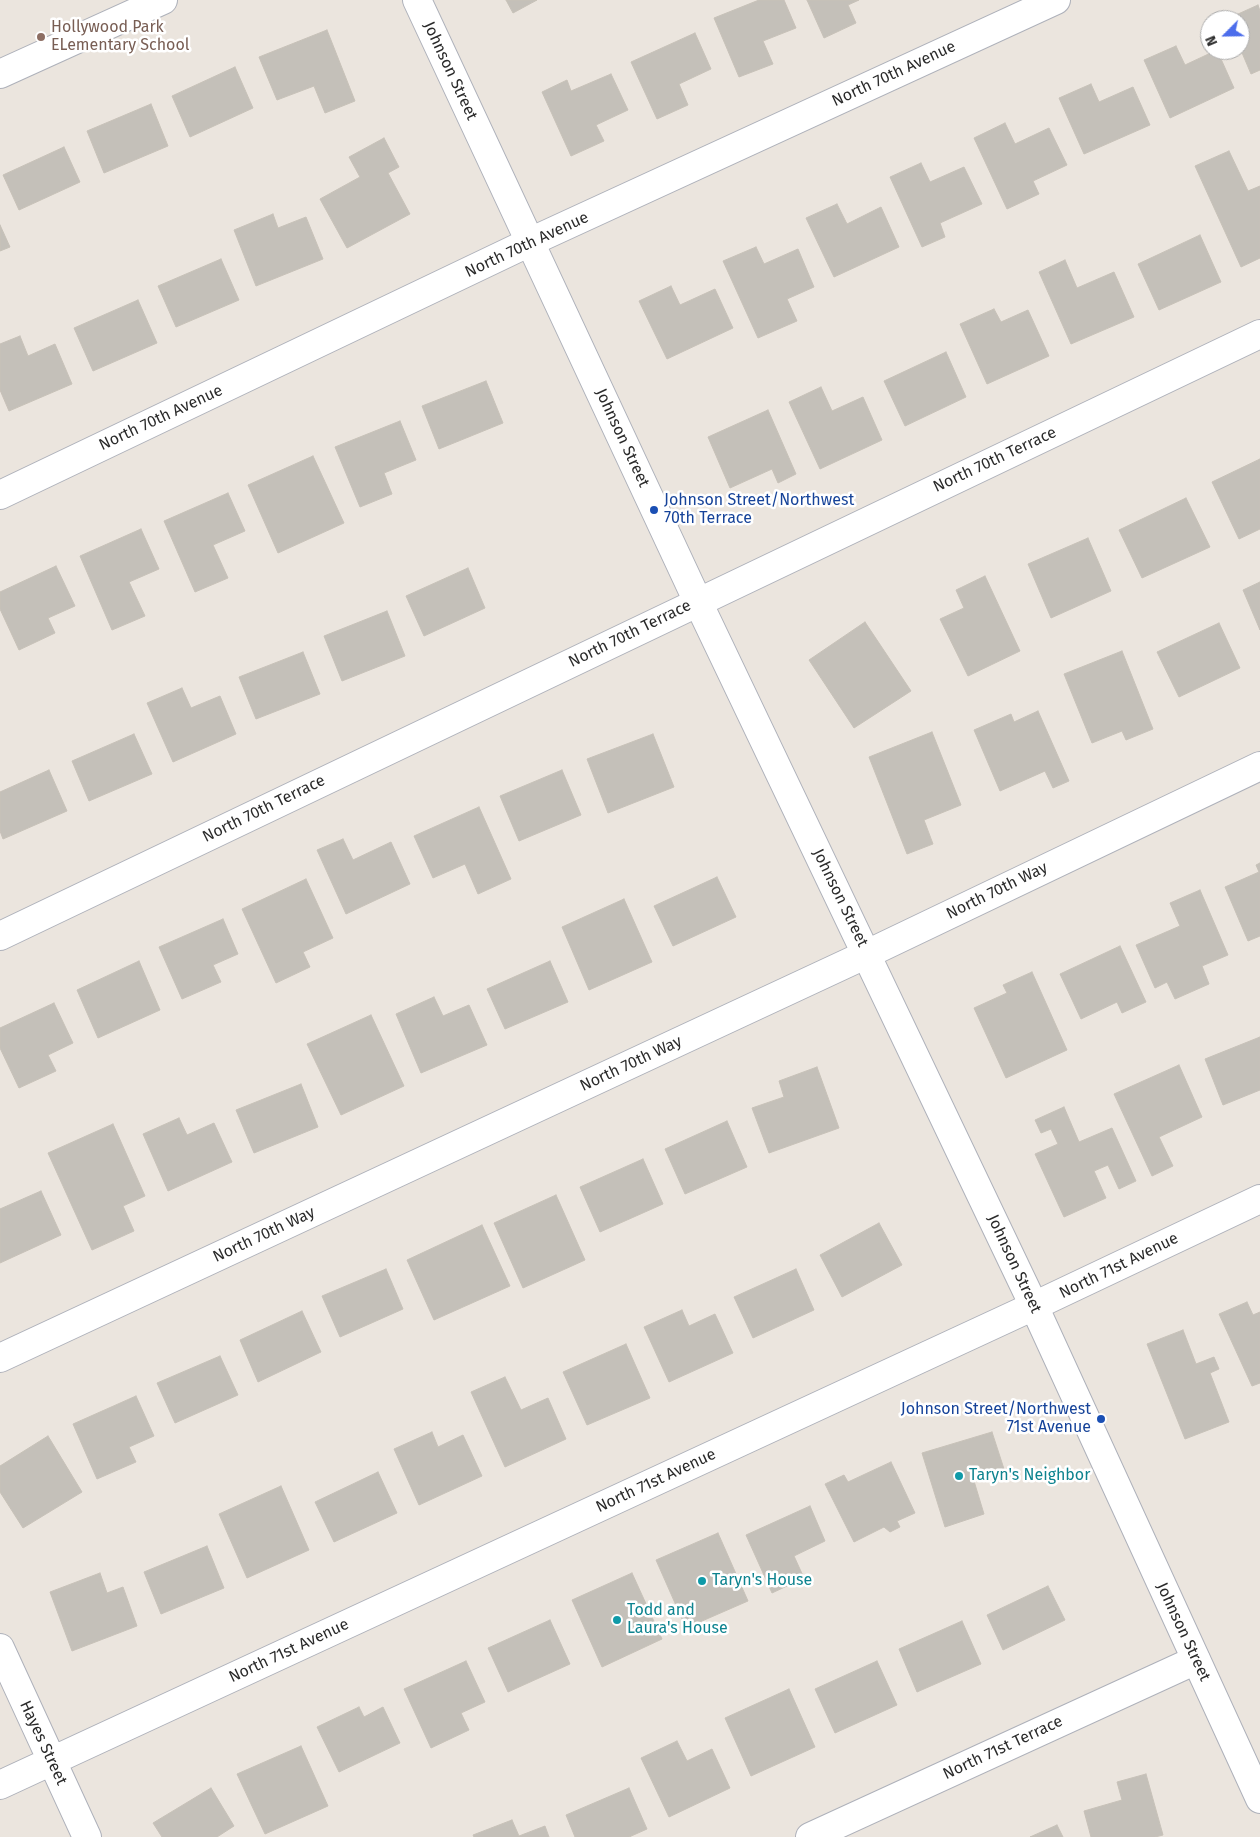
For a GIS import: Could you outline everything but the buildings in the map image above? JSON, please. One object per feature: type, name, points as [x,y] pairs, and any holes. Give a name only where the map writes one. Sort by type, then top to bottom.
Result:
[{"type":"street","points":[[0,74],[163,0]]},
{"type":"street","name":"Johnson Street","points":[[417,0],[698,602],[1034,1306],[1260,1799]]},
{"type":"street","name":"North 70th Avenue","points":[[0,495],[530,242],[1056,0]]},
{"type":"street","name":"North 70th Terrace","points":[[0,936],[1260,334]]},
{"type":"street","name":"North 70th Way","points":[[0,1358],[867,954],[1260,766]]},
{"type":"street","name":"North 71st Avenue","points":[[0,1785],[1034,1306],[1260,1199]]},
{"type":"street","name":"Hayes Street","points":[[0,1648],[87,1837]]},
{"type":"street","name":"North 71st Terrace","points":[[810,1837],[1196,1660]]},
{"type":"place","name":"Hollywood Park ELementary School","points":[[41,37]]},
{"type":"place","name":"Johnson Street/Northwest 70th Terrace","points":[[654,510]]},
{"type":"place","name":"Johnson Street/Northwest 71st Avenue","points":[[1101,1419]]},
{"type":"place","name":"Taryn's Neighbor","points":[[959,1476]]},
{"type":"place","name":"Taryn's House","points":[[702,1581]]},
{"type":"place","name":"Todd and Laura's House","points":[[617,1620]]}]
